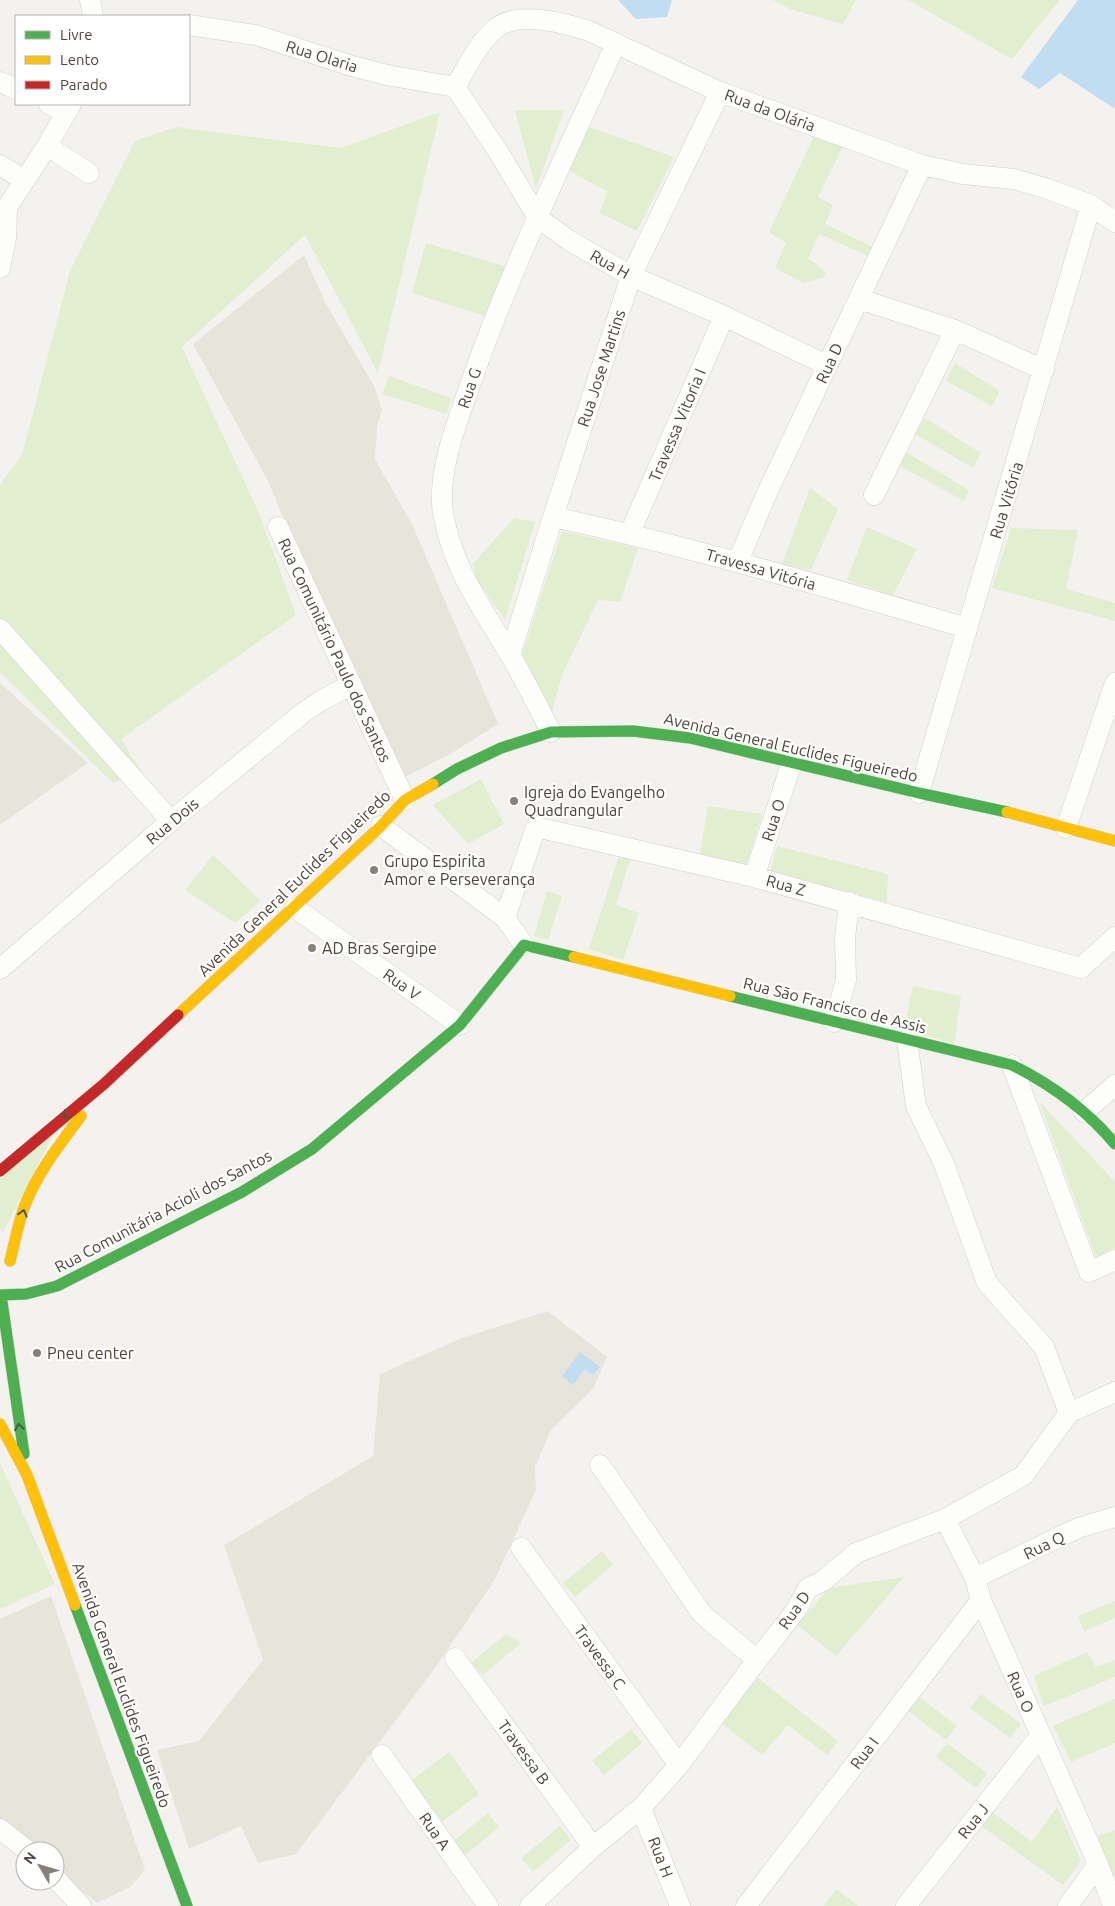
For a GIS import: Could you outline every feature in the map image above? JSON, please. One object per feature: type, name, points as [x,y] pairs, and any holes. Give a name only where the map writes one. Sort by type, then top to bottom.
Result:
[{"type":"main road","name":"Avenida General Euclides Figueiredo","points":[[0,1171],[104,1084],[295,908],[381,826],[405,800],[457,769],[501,748],[551,732],[605,730],[659,733],[690,738],[919,793],[1003,811],[1115,841]]},
{"type":"main road","name":"Rua São Francisco de Assis","points":[[524,944],[1012,1065],[1043,1080],[1084,1112],[1115,1144]]},
{"type":"main road","name":"Rua Comunitária Acioli dos Santos","points":[[0,1296],[26,1294],[57,1286],[242,1192],[312,1149],[340,1128],[460,1025],[524,944]]},
{"type":"main road","name":"Avenida General Euclides Figueiredo","points":[[27,1475],[0,1296],[10,1270],[25,1206],[31,1192],[59,1146],[104,1084]]},
{"type":"main road","points":[[0,1161],[14,1158]]},
{"type":"main road","points":[[3,1243],[10,1270]]},
{"type":"main road","name":"Avenida General Euclides Figueiredo","points":[[0,1424],[27,1475],[184,1903]]},
{"type":"street","points":[[90,0],[93,15]]},
{"type":"street","name":"Rua da Olária","points":[[456,87],[485,40],[493,30],[506,22],[528,20],[569,24],[616,43],[720,92],[922,165],[963,174],[1014,180],[1046,188],[1091,205],[1115,222]]},
{"type":"street","name":"Rua Olaria","points":[[190,25],[256,36],[387,75],[456,87]]},
{"type":"street","name":"Rua G","points":[[551,732],[510,655],[459,568],[444,513],[442,496],[452,440],[480,356],[538,218],[616,43]]},
{"type":"street","points":[[0,82],[15,89]]},
{"type":"street","name":"Rua H","points":[[456,87],[499,152],[538,218],[586,250],[631,276],[724,316],[828,365]]},
{"type":"street","name":"Rua Jose Martins","points":[[510,655],[631,276],[720,92]]},
{"type":"street","points":[[0,268],[6,238],[3,214],[47,146],[62,106]]},
{"type":"street","points":[[47,146],[89,173]]},
{"type":"street","points":[[0,165],[24,180]]},
{"type":"street","name":"Rua D","points":[[738,562],[766,493],[922,165]]},
{"type":"street","name":"Rua Vitória","points":[[919,793],[1091,205]]},
{"type":"street","points":[[859,299],[955,330],[1044,370]]},
{"type":"street","name":"Travessa Vitoria I","points":[[630,533],[724,316]]},
{"type":"street","points":[[874,495],[955,330]]},
{"type":"street","name":"Travessa Vitória","points":[[553,517],[630,533],[967,628]]},
{"type":"street","name":"Rua Comunitário Paulo dos Santos","points":[[278,527],[405,800]]},
{"type":"street","points":[[0,628],[171,821]]},
{"type":"street","points":[[1066,828],[1115,683]]},
{"type":"street","name":"Rua Dois","points":[[0,969],[171,821],[304,712],[322,700],[352,685]]},
{"type":"street","name":"Rua O","points":[[754,877],[792,762]]},
{"type":"street","points":[[381,826],[505,918],[524,944]]},
{"type":"street","name":"Rua Z","points":[[505,918],[536,827],[754,877],[1081,968],[1115,937]]},
{"type":"street","points":[[834,1022],[846,980],[845,938],[849,902]]},
{"type":"street","name":"Rua V","points":[[295,908],[460,1025]]},
{"type":"street","points":[[906,1040],[916,1106],[944,1164],[987,1283],[1044,1347],[1070,1413]]},
{"type":"street","points":[[1012,1065],[1089,1272],[1115,1260]]},
{"type":"street","points":[[1084,1112],[1115,1085]]},
{"type":"street","name":"Rua D","points":[[530,1906],[594,1847],[642,1808],[679,1766],[796,1610],[808,1588],[823,1582],[856,1553],[945,1519],[1023,1476],[1070,1413],[1115,1392]]},
{"type":"street","points":[[600,1465],[702,1614],[757,1660]]},
{"type":"street","name":"Rua Q","points":[[975,1578],[1078,1528],[1115,1517]]},
{"type":"street","name":"Rua O","points":[[945,1519],[975,1578],[981,1600],[1098,1864],[1113,1906]]},
{"type":"street","name":"Travessa C","points":[[521,1548],[679,1766]]},
{"type":"street","name":"Rua I","points":[[746,1906],[981,1600]]},
{"type":"street","name":"Travessa B","points":[[455,1658],[594,1847]]},
{"type":"street","name":"Rua J","points":[[906,1906],[1040,1736]]},
{"type":"street","name":"Rua A","points":[[382,1755],[488,1906]]},
{"type":"street","name":"Rua H","points":[[642,1808],[680,1906]]},
{"type":"street","points":[[0,1830],[15,1841]]},
{"type":"street","points":[[1068,1906],[1098,1864]]},
{"type":"street","points":[[65,1889],[81,1906]]},
{"type":"shaded area","points":[[304,255],[325,302],[374,386],[382,410],[377,427],[375,459],[412,524],[498,724],[450,754],[399,780],[297,552],[268,481],[193,344]]},
{"type":"shaded area","points":[[0,683],[88,763],[0,825]]},
{"type":"shaded area","points":[[548,1311],[607,1357],[593,1389],[551,1430],[535,1467],[536,1490],[494,1581],[435,1668],[296,1854],[258,1863],[241,1826],[189,1849],[157,1750],[199,1741],[263,1660],[224,1545],[373,1456],[380,1374],[462,1338]]},
{"type":"shaded area","points":[[51,1596],[145,1870],[130,1887],[97,1903],[65,1877],[65,1841],[21,1841],[0,1824],[0,1619]]},
{"type":"green space","points":[[773,0],[856,0],[843,24],[790,9]]},
{"type":"green space","points":[[908,0],[1060,0],[1012,59]]},
{"type":"green space","points":[[515,110],[564,110],[536,189]]},
{"type":"green space","points":[[440,112],[378,373],[305,235],[182,347],[259,513],[296,615],[121,739],[141,771],[113,783],[0,672],[0,485],[22,455],[70,271],[135,141],[176,127],[341,148]]},
{"type":"green space","points":[[586,126],[674,157],[637,231],[599,213],[608,192],[568,170]]},
{"type":"green space","points":[[814,136],[843,146],[818,197],[833,205],[825,224],[873,247],[868,256],[819,234],[808,258],[826,272],[824,277],[803,283],[775,268],[786,243],[769,232]]},
{"type":"green space","points":[[426,243],[507,267],[485,316],[412,293]]},
{"type":"green space","points":[[955,363],[1000,391],[992,406],[946,381]]},
{"type":"green space","points":[[389,376],[451,398],[447,414],[382,394]]},
{"type":"green space","points":[[925,418],[981,453],[973,468],[915,434]]},
{"type":"green space","points":[[906,452],[969,490],[964,501],[900,466]]},
{"type":"green space","points":[[810,488],[838,509],[811,570],[782,564]]},
{"type":"green space","points":[[514,518],[535,522],[505,620],[476,578],[473,564]]},
{"type":"green space","points":[[867,527],[917,549],[893,595],[847,580]]},
{"type":"green space","points":[[1011,528],[1078,530],[1066,589],[1115,603],[1115,621],[992,588]]},
{"type":"green space","points":[[562,531],[638,548],[620,602],[598,600],[563,673],[551,714],[522,655]]},
{"type":"green space","points":[[481,779],[504,824],[468,844],[433,805]]},
{"type":"green space","points":[[708,806],[762,814],[746,867],[700,854]]},
{"type":"green space","points":[[777,846],[888,874],[887,902],[770,872]]},
{"type":"green space","points":[[213,855],[261,901],[235,923],[185,890]]},
{"type":"green space","points":[[619,856],[630,859],[616,905],[639,913],[623,960],[589,949]]},
{"type":"green space","points":[[547,891],[562,896],[548,940],[534,936]]},
{"type":"green space","points":[[913,986],[961,996],[954,1044],[904,1029]]},
{"type":"green space","points":[[1039,1101],[1115,1182],[1115,1248],[1096,1257]]},
{"type":"green space","points":[[59,1124],[3,1232],[0,1230],[0,1176]]},
{"type":"green space","points":[[0,1463],[55,1584],[0,1609]]},
{"type":"green space","points":[[602,1551],[613,1565],[575,1597],[563,1583]]},
{"type":"green space","points":[[904,1577],[836,1656],[797,1625],[829,1588]]},
{"type":"green space","points":[[1115,1601],[1115,1618],[1084,1631],[1078,1616]]},
{"type":"green space","points":[[506,1634],[521,1643],[483,1675],[471,1663]]},
{"type":"green space","points":[[1087,1652],[1096,1667],[1115,1660],[1115,1677],[1044,1706],[1034,1676]]},
{"type":"green space","points":[[758,1678],[838,1741],[827,1755],[788,1725],[762,1755],[720,1722]]},
{"type":"green space","points":[[981,1694],[1021,1724],[1010,1738],[970,1708]]},
{"type":"green space","points":[[917,1695],[957,1726],[946,1740],[906,1709]]},
{"type":"green space","points":[[1115,1699],[1115,1743],[1071,1762],[1053,1726]]},
{"type":"green space","points":[[631,1729],[642,1743],[604,1775],[592,1761]]},
{"type":"green space","points":[[947,1743],[987,1773],[976,1788],[936,1757]]},
{"type":"green space","points":[[449,1752],[479,1794],[442,1822],[412,1780]]},
{"type":"green space","points":[[1057,1807],[1081,1861],[1063,1885],[981,1826],[992,1812],[1032,1842]]},
{"type":"green space","points":[[488,1813],[499,1827],[461,1859],[449,1845]]},
{"type":"green space","points":[[560,1826],[571,1840],[533,1872],[521,1858]]},
{"type":"green space","points":[[1115,1830],[1115,1874],[1111,1876],[1098,1836]]},
{"type":"green space","points":[[836,1889],[858,1906],[824,1906]]},
{"type":"water","points":[[618,0],[672,0],[667,17],[636,19]]},
{"type":"water","points":[[1078,0],[1115,0],[1115,109],[1060,73],[1039,89],[1021,77]]},
{"type":"water","points":[[580,1352],[600,1367],[593,1375],[585,1369],[573,1385],[562,1376]]},
{"type":"traffic: fast","points":[[433,784],[457,769],[501,748],[551,732],[633,731],[690,738],[919,793],[1007,812]]},
{"type":"traffic: fast","points":[[1,1295],[26,1294],[57,1286],[242,1192],[312,1149],[460,1025],[524,945],[574,957]]},
{"type":"traffic: fast","points":[[730,996],[1012,1065],[1068,1099],[1104,1131],[1115,1144]]},
{"type":"traffic: fast","points":[[1,1295],[24,1454]]},
{"type":"traffic: fast","points":[[75,1605],[187,1906]]},
{"type":"traffic: slow","points":[[178,1015],[381,826],[405,800],[433,784]]},
{"type":"traffic: slow","points":[[1007,812],[1115,841]]},
{"type":"traffic: slow","points":[[574,957],[730,996]]},
{"type":"traffic: slow","points":[[10,1261],[20,1219],[30,1193],[50,1159],[81,1116]]},
{"type":"traffic: slow","points":[[0,1424],[27,1475],[75,1605]]},
{"type":"traffic: jam","points":[[0,1171],[104,1084],[178,1015]]},
{"type":"place","name":"Igreja do Evangelho Quadrangular","points":[[514,801]]},
{"type":"place","name":"Grupo Espirita Amor e Perseverança","points":[[374,870]]},
{"type":"place","name":"AD Bras Sergipe","points":[[312,948]]},
{"type":"place","name":"Pneu center","points":[[37,1353]]}]
